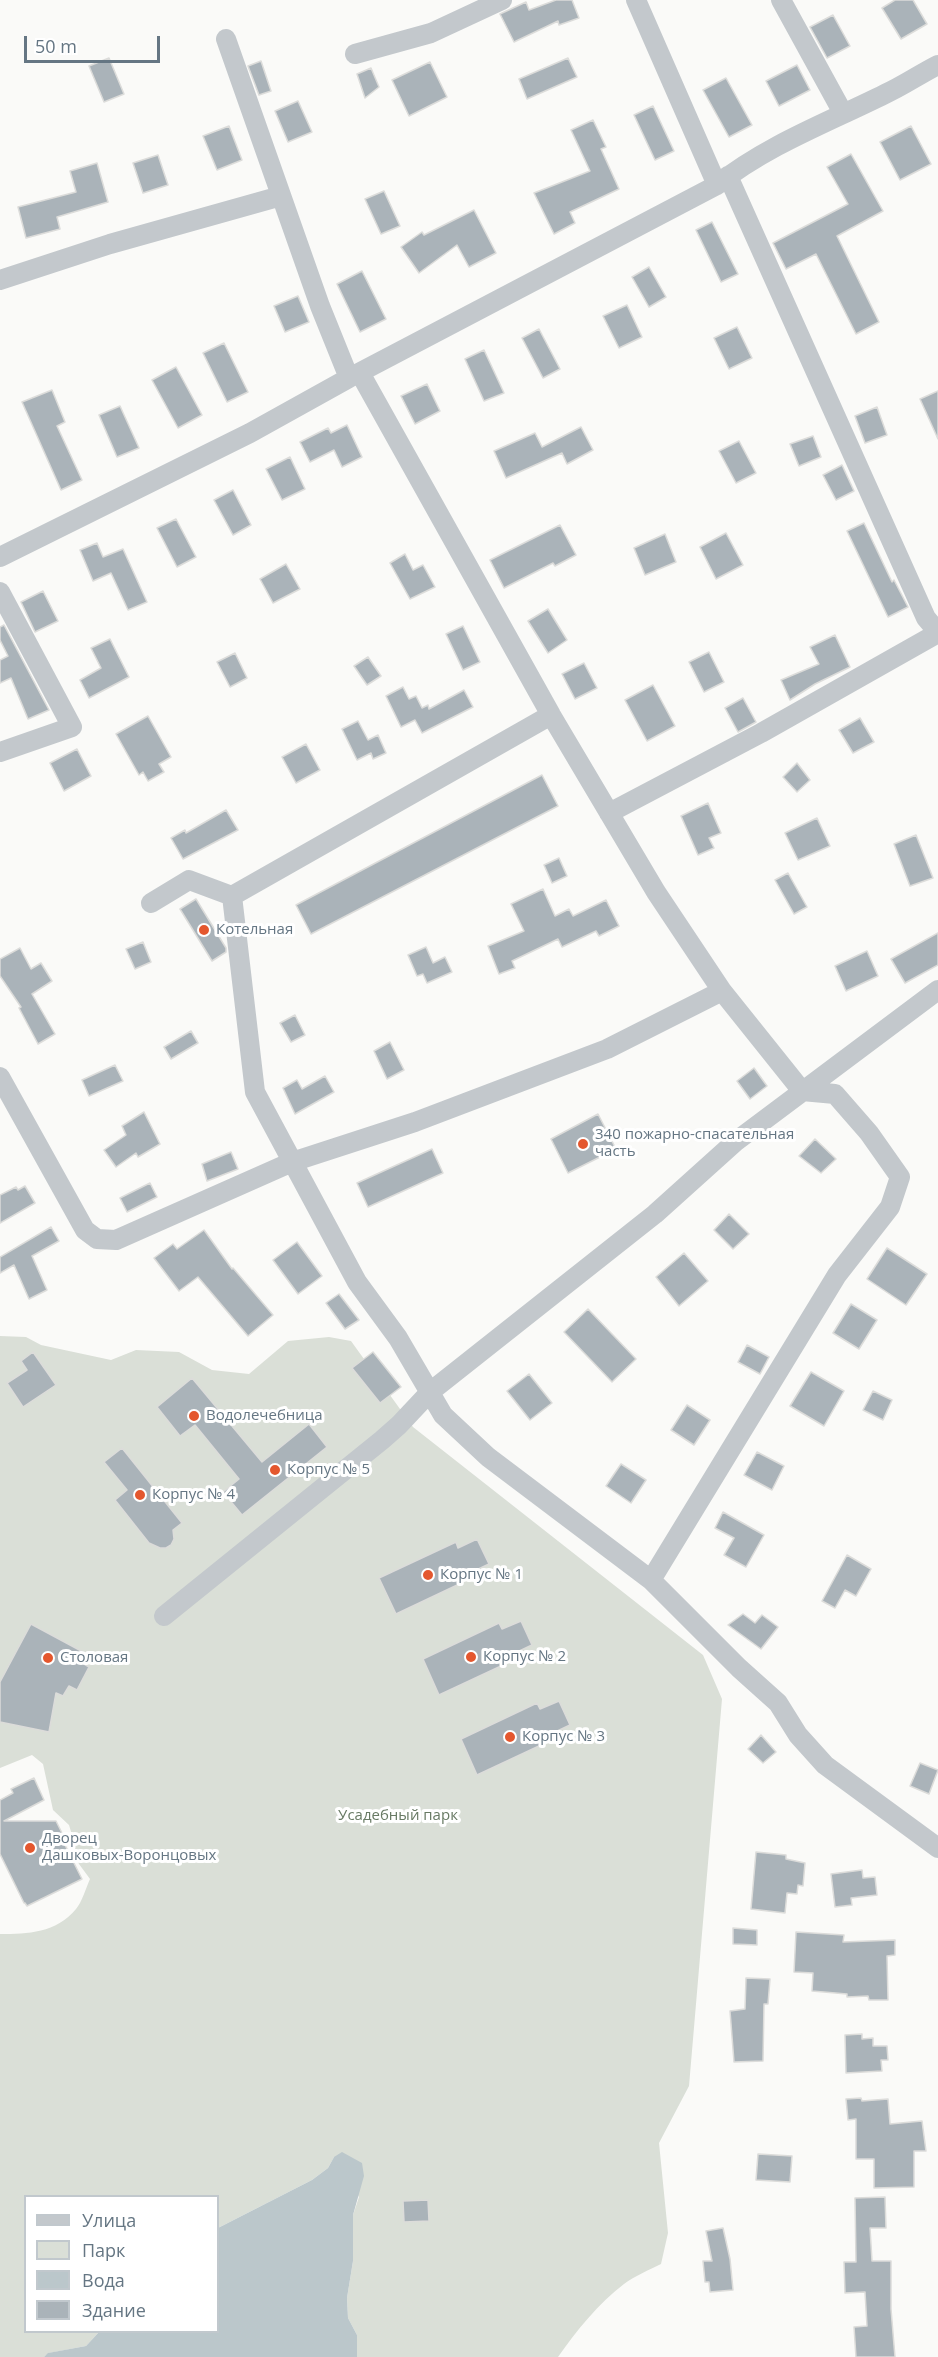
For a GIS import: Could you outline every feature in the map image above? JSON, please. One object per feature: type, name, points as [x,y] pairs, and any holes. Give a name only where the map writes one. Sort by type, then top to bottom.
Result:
[{"type":"street","points":[[355,54],[431,33],[502,0]]},
{"type":"street","points":[[609,813],[761,733],[938,632],[926,618],[723,180],[636,0]]},
{"type":"street","points":[[781,0],[843,113]]},
{"type":"street","points":[[226,39],[320,306],[354,376],[609,813],[656,892],[722,992],[802,1091],[835,1094],[869,1133],[900,1177],[890,1207],[837,1275],[651,1580]]},
{"type":"street","points":[[0,557],[250,433],[723,180],[769,151],[886,94],[938,64]]},
{"type":"street","points":[[0,280],[110,244],[280,196]]},
{"type":"street","points":[[0,592],[72,727],[0,753]]},
{"type":"street","points":[[151,903],[189,880],[232,896],[551,715]]},
{"type":"street","points":[[232,896],[255,1092],[357,1282],[398,1338],[443,1415],[488,1457],[651,1580],[739,1668],[778,1703],[798,1735],[825,1765],[938,1848]]},
{"type":"street","points":[[165,1616],[382,1440],[430,1392],[655,1214],[735,1142],[938,990]]},
{"type":"street","points":[[0,1077],[85,1230],[97,1239],[116,1240],[292,1162],[415,1122],[607,1049],[722,992]]},
{"type":"green space","name":"Усадебный парк","points":[[0,1336],[26,1337],[41,1345],[111,1360],[136,1350],[179,1352],[212,1370],[249,1374],[288,1341],[329,1337],[351,1341],[413,1427],[703,1655],[722,1699],[689,2086],[659,2143],[668,2233],[661,2264],[633,2278],[605,2300],[558,2357],[357,2357],[357,2335],[348,2318],[347,2298],[353,2261],[353,2215],[359,2197],[334,2157],[328,2168],[312,2180],[219,2227],[219,2195],[24,2195],[24,2333],[98,2333],[86,2346],[49,2353],[44,2357],[0,2357],[0,1934],[31,1932],[60,1923],[78,1906],[90,1879],[79,1864],[70,1845],[72,1835],[69,1825],[53,1810],[43,1764],[32,1755],[0,1768]]},
{"type":"water","points":[[342,2152],[362,2163],[364,2176],[353,2215],[353,2261],[347,2298],[348,2318],[357,2335],[357,2357],[44,2357],[48,2353],[86,2346],[98,2333],[219,2333],[219,2227],[312,2180],[328,2168],[334,2157]]},
{"type":"building","points":[[556,0],[572,0],[579,18],[559,25],[558,21],[514,42],[500,14],[526,2],[529,10]]},
{"type":"building","points":[[895,0],[913,0],[927,24],[901,39],[882,8]]},
{"type":"building","points":[[833,15],[850,46],[827,58],[810,27]]},
{"type":"building","points":[[109,58],[124,94],[104,102],[89,66]]},
{"type":"building","points":[[568,58],[577,77],[527,99],[519,79]]},
{"type":"building","points":[[261,61],[271,91],[259,95],[248,66]]},
{"type":"building","points":[[430,62],[447,97],[409,116],[392,80]]},
{"type":"building","points":[[797,65],[810,90],[779,106],[766,81]]},
{"type":"building","points":[[371,68],[379,87],[365,98],[357,74]]},
{"type":"building","points":[[726,78],[752,125],[729,137],[703,90]]},
{"type":"building","points":[[298,101],[312,132],[288,142],[275,111]]},
{"type":"building","points":[[653,106],[674,151],[655,160],[634,115]]},
{"type":"building","points":[[593,120],[606,147],[601,149],[619,189],[570,212],[575,223],[554,234],[534,193],[590,171],[571,130]]},
{"type":"building","points":[[229,126],[242,160],[217,170],[203,136]]},
{"type":"building","points":[[911,126],[931,164],[900,180],[880,142]]},
{"type":"building","points":[[851,154],[883,211],[837,236],[879,322],[856,334],[816,254],[786,269],[773,243],[848,204],[827,167]]},
{"type":"building","points":[[158,155],[168,185],[143,193],[133,163]]},
{"type":"building","points":[[97,163],[108,202],[57,217],[60,229],[26,238],[18,207],[76,192],[70,171]]},
{"type":"building","points":[[384,191],[400,226],[381,234],[365,199]]},
{"type":"building","points":[[474,210],[496,253],[469,267],[457,245],[419,273],[401,247],[422,232],[424,235]]},
{"type":"building","points":[[712,222],[738,274],[721,282],[696,230]]},
{"type":"building","points":[[649,267],[666,297],[649,307],[632,277]]},
{"type":"building","points":[[362,271],[386,319],[360,332],[337,284]]},
{"type":"building","points":[[298,296],[309,322],[285,332],[274,306]]},
{"type":"building","points":[[627,305],[642,337],[619,348],[603,316]]},
{"type":"building","points":[[737,327],[752,358],[729,369],[714,338]]},
{"type":"building","points":[[539,329],[560,369],[543,378],[522,338]]},
{"type":"building","points":[[224,343],[248,392],[227,402],[203,353]]},
{"type":"building","points":[[484,350],[504,393],[484,401],[465,359]]},
{"type":"building","points":[[176,367],[202,415],[178,428],[152,380]]},
{"type":"building","points":[[427,384],[440,411],[415,424],[401,396]]},
{"type":"building","points":[[52,390],[65,422],[57,426],[82,480],[61,490],[22,402]]},
{"type":"building","points":[[938,391],[938,439],[920,399]]},
{"type":"building","points":[[120,406],[139,448],[117,457],[99,415]]},
{"type":"building","points":[[877,407],[887,435],[865,443],[855,416]]},
{"type":"building","points":[[347,425],[362,457],[342,467],[334,450],[310,462],[300,442],[328,428],[331,433]]},
{"type":"building","points":[[581,427],[593,450],[567,464],[562,453],[506,478],[494,451],[535,433],[542,447]]},
{"type":"building","points":[[813,436],[821,457],[799,466],[790,444]]},
{"type":"building","points":[[739,441],[756,473],[736,483],[719,451]]},
{"type":"building","points":[[290,457],[305,489],[282,500],[266,469]]},
{"type":"building","points":[[842,465],[854,491],[836,500],[823,475]]},
{"type":"building","points":[[233,490],[251,525],[233,535],[214,500]]},
{"type":"building","points":[[176,519],[196,557],[177,567],[157,528]]},
{"type":"building","points":[[864,523],[892,582],[894,580],[908,607],[888,617],[847,531]]},
{"type":"building","points":[[560,525],[576,555],[555,566],[553,563],[504,588],[490,560]]},
{"type":"building","points":[[726,533],[743,565],[716,579],[700,547]]},
{"type":"building","points":[[665,534],[676,562],[645,575],[634,548]]},
{"type":"building","points":[[97,543],[103,557],[123,549],[147,602],[128,610],[111,573],[93,581],[80,550]]},
{"type":"building","points":[[405,554],[413,570],[423,565],[435,587],[410,599],[390,563]]},
{"type":"building","points":[[286,564],[300,589],[273,603],[260,579]]},
{"type":"building","points":[[43,591],[58,621],[35,632],[21,602]]},
{"type":"building","points":[[548,609],[567,640],[548,653],[528,621]]},
{"type":"building","points":[[4,625],[49,710],[28,719],[11,678],[0,683],[0,660],[8,656],[0,640],[0,627]]},
{"type":"building","points":[[463,626],[480,662],[463,670],[446,634]]},
{"type":"building","points":[[835,635],[850,667],[815,684],[790,700],[781,680],[819,664],[810,647]]},
{"type":"building","points":[[110,639],[129,677],[89,698],[80,680],[101,668],[91,648]]},
{"type":"building","points":[[709,652],[724,682],[704,692],[689,662]]},
{"type":"building","points":[[235,653],[247,678],[230,687],[217,662]]},
{"type":"building","points":[[368,657],[381,676],[367,685],[354,666]]},
{"type":"building","points":[[584,663],[597,688],[575,699],[562,674]]},
{"type":"building","points":[[653,685],[675,726],[647,741],[625,700]]},
{"type":"building","points":[[403,687],[409,699],[416,696],[422,708],[428,705],[429,709],[464,690],[473,707],[422,733],[415,720],[401,727],[386,696]]},
{"type":"building","points":[[743,698],[756,722],[738,732],[725,708]]},
{"type":"building","points":[[148,716],[171,757],[159,764],[164,772],[148,781],[143,772],[139,775],[116,734]]},
{"type":"building","points":[[860,718],[874,742],[853,753],[839,730]]},
{"type":"building","points":[[358,721],[368,740],[378,735],[386,753],[373,759],[371,753],[357,760],[342,729]]},
{"type":"building","points":[[306,744],[320,770],[296,783],[282,757]]},
{"type":"building","points":[[77,749],[91,776],[64,791],[50,763]]},
{"type":"building","points":[[797,763],[810,780],[797,792],[783,777]]},
{"type":"building","points":[[542,775],[558,806],[311,934],[296,905]]},
{"type":"building","points":[[708,803],[721,833],[709,838],[714,848],[698,855],[681,816]]},
{"type":"building","points":[[226,810],[238,830],[183,859],[171,838],[185,830],[186,833]]},
{"type":"building","points":[[817,818],[830,846],[798,860],[785,833]]},
{"type":"building","points":[[916,835],[933,878],[910,886],[894,844]]},
{"type":"building","points":[[559,858],[567,876],[552,883],[544,865]]},
{"type":"building","points":[[788,873],[807,907],[794,914],[775,880]]},
{"type":"building","points":[[543,889],[555,916],[569,909],[573,916],[606,900],[619,926],[599,936],[596,931],[562,947],[558,939],[512,961],[515,968],[499,974],[488,946],[524,931],[511,904]]},
{"type":"building","name":"Котельная","points":[[196,899],[226,948],[226,952],[212,961],[180,909]]},
{"type":"building","points":[[938,933],[938,965],[905,983],[891,959]]},
{"type":"building","points":[[143,942],[151,962],[135,969],[126,949]]},
{"type":"building","points":[[426,947],[433,963],[445,957],[452,972],[427,983],[423,974],[417,976],[408,955]]},
{"type":"building","points":[[20,948],[31,969],[41,963],[52,981],[32,994],[55,1034],[38,1044],[19,1008],[21,1007],[0,976],[0,959]]},
{"type":"building","points":[[867,951],[878,976],[846,991],[835,966]]},
{"type":"building","points":[[295,1015],[305,1035],[291,1042],[280,1023]]},
{"type":"building","points":[[191,1031],[198,1043],[171,1059],[164,1047]]},
{"type":"building","points":[[390,1042],[404,1070],[387,1079],[374,1051]]},
{"type":"building","points":[[115,1065],[123,1081],[89,1096],[82,1080]]},
{"type":"building","points":[[754,1068],[767,1086],[750,1099],[737,1081]]},
{"type":"building","points":[[325,1076],[334,1092],[295,1114],[283,1088],[297,1080],[302,1089]]},
{"type":"building","points":[[144,1112],[160,1144],[138,1157],[136,1153],[116,1167],[104,1150],[126,1135],[122,1126]]},
{"type":"building","points":[[598,1114],[616,1149],[568,1173],[551,1139]]},
{"type":"building","points":[[815,1139],[836,1159],[821,1173],[799,1156]]},
{"type":"building","points":[[432,1149],[443,1173],[368,1207],[357,1183]]},
{"type":"building","points":[[231,1152],[238,1169],[207,1181],[202,1164]]},
{"type":"building","points":[[150,1183],[157,1197],[127,1212],[120,1198]]},
{"type":"building","points":[[25,1186],[35,1203],[0,1223],[0,1195],[16,1187],[18,1190]]},
{"type":"building","points":[[729,1214],[749,1234],[733,1249],[714,1230]]},
{"type":"building","points":[[51,1227],[59,1241],[32,1256],[47,1290],[29,1299],[14,1265],[0,1273],[0,1257]]},
{"type":"building","points":[[204,1230],[232,1269],[273,1315],[248,1336],[198,1277],[179,1291],[154,1258],[173,1244],[177,1249]]},
{"type":"building","points":[[297,1242],[322,1276],[298,1294],[273,1260]]},
{"type":"building","points":[[887,1248],[927,1274],[906,1305],[867,1279]]},
{"type":"building","points":[[684,1253],[708,1281],[679,1306],[656,1277]]},
{"type":"building","points":[[339,1294],[359,1320],[345,1329],[326,1303]]},
{"type":"building","points":[[851,1304],[877,1320],[859,1349],[833,1333]]},
{"type":"building","points":[[588,1309],[636,1359],[612,1382],[564,1332]]},
{"type":"building","points":[[747,1345],[769,1357],[760,1374],[738,1362]]},
{"type":"building","points":[[33,1352],[56,1385],[23,1407],[7,1383],[27,1370],[21,1361]]},
{"type":"building","points":[[373,1352],[401,1387],[380,1403],[352,1368]]},
{"type":"building","points":[[811,1372],[844,1391],[824,1426],[790,1406]]},
{"type":"building","points":[[529,1374],[552,1403],[530,1420],[507,1391]]},
{"type":"building","points":[[192,1378],[262,1462],[309,1424],[327,1447],[242,1515],[223,1492],[239,1479],[195,1425],[180,1436],[157,1407]]},
{"type":"building","points":[[873,1391],[892,1400],[883,1420],[863,1410]]},
{"type":"building","points":[[687,1405],[710,1420],[694,1445],[671,1430]]},
{"type":"building","name":"Корпус № 4","points":[[122,1448],[182,1523],[173,1530],[174,1539],[166,1548],[149,1543],[115,1500],[127,1490],[104,1462]]},
{"type":"building","points":[[757,1452],[784,1466],[772,1490],[744,1475]]},
{"type":"building","points":[[621,1464],[646,1480],[631,1503],[606,1486]]},
{"type":"building","points":[[723,1512],[764,1535],[746,1567],[724,1555],[734,1538],[715,1528]]},
{"type":"building","name":"Корпус № 1","points":[[477,1539],[489,1564],[470,1573],[472,1578],[396,1614],[379,1578],[456,1542],[458,1548]]},
{"type":"building","points":[[847,1555],[871,1569],[856,1596],[845,1590],[835,1608],[822,1601]]},
{"type":"building","points":[[743,1614],[755,1623],[762,1615],[778,1627],[761,1649],[728,1625]]},
{"type":"building","name":"Корпус № 2","points":[[521,1621],[532,1645],[513,1654],[516,1659],[439,1695],[423,1659],[499,1623],[502,1629]]},
{"type":"building","points":[[31,1624],[85,1653],[81,1662],[89,1667],[77,1690],[69,1686],[63,1696],[56,1693],[49,1732],[0,1722],[0,1682]]},
{"type":"building","name":"Корпус № 3","points":[[559,1701],[570,1725],[551,1734],[554,1739],[477,1775],[461,1739],[537,1703],[540,1709]]},
{"type":"building","points":[[761,1735],[776,1752],[763,1763],[748,1749]]},
{"type":"building","points":[[920,1763],[938,1770],[929,1794],[910,1786]]},
{"type":"building","name":"Дворец Дашковых-Воронцовых","points":[[34,1778],[44,1800],[4,1821],[56,1821],[63,1835],[61,1837],[82,1879],[27,1906],[0,1854],[0,1800],[13,1793],[11,1789]]},
{"type":"building","points":[[756,1852],[786,1855],[786,1859],[805,1863],[803,1886],[798,1885],[797,1894],[787,1893],[785,1913],[751,1909]]},
{"type":"building","points":[[862,1870],[863,1878],[875,1877],[877,1895],[851,1898],[852,1905],[835,1907],[831,1874]]},
{"type":"building","points":[[733,1928],[757,1930],[757,1945],[733,1944]]},
{"type":"building","points":[[796,1932],[844,1935],[843,1942],[895,1940],[895,1955],[887,1956],[888,2000],[869,2000],[868,1996],[847,1997],[847,1994],[812,1991],[813,1973],[794,1972]]},
{"type":"building","points":[[746,1978],[770,1979],[768,2004],[764,2004],[763,2061],[734,2062],[730,2011],[745,2009]]},
{"type":"building","points":[[862,2034],[862,2039],[873,2038],[873,2046],[887,2046],[888,2060],[881,2060],[882,2071],[846,2073],[845,2035]]},
{"type":"building","points":[[861,2098],[862,2101],[888,2099],[890,2124],[922,2121],[926,2151],[914,2151],[914,2187],[874,2188],[874,2159],[856,2159],[856,2119],[848,2120],[846,2099]]},
{"type":"building","points":[[758,2154],[792,2156],[790,2182],[756,2180]]},
{"type":"building","points":[[885,2197],[886,2228],[870,2228],[872,2261],[891,2261],[891,2309],[895,2357],[856,2357],[854,2327],[867,2326],[865,2292],[845,2293],[844,2262],[856,2262],[855,2198]]},
{"type":"building","points":[[428,2200],[429,2221],[404,2222],[403,2201]]},
{"type":"building","points":[[723,2228],[730,2259],[733,2290],[710,2292],[709,2282],[705,2282],[703,2261],[712,2261],[706,2231]]},
{"type":"place","name":"Котельная","points":[[204,930]]},
{"type":"place","name":"340 пожарно-спасательная часть","points":[[583,1144]]},
{"type":"place","name":"Водолечебница","points":[[194,1416]]},
{"type":"place","name":"Корпус № 5","points":[[275,1470]]},
{"type":"place","name":"Корпус № 4","points":[[140,1495]]},
{"type":"place","name":"Корпус № 1","points":[[428,1575]]},
{"type":"place","name":"Корпус № 2","points":[[471,1657]]},
{"type":"place","name":"Столовая","points":[[48,1658]]},
{"type":"place","name":"Корпус № 3","points":[[510,1737]]},
{"type":"place","name":"Дворец Дашковых-Воронцовых","points":[[30,1848]]}]
